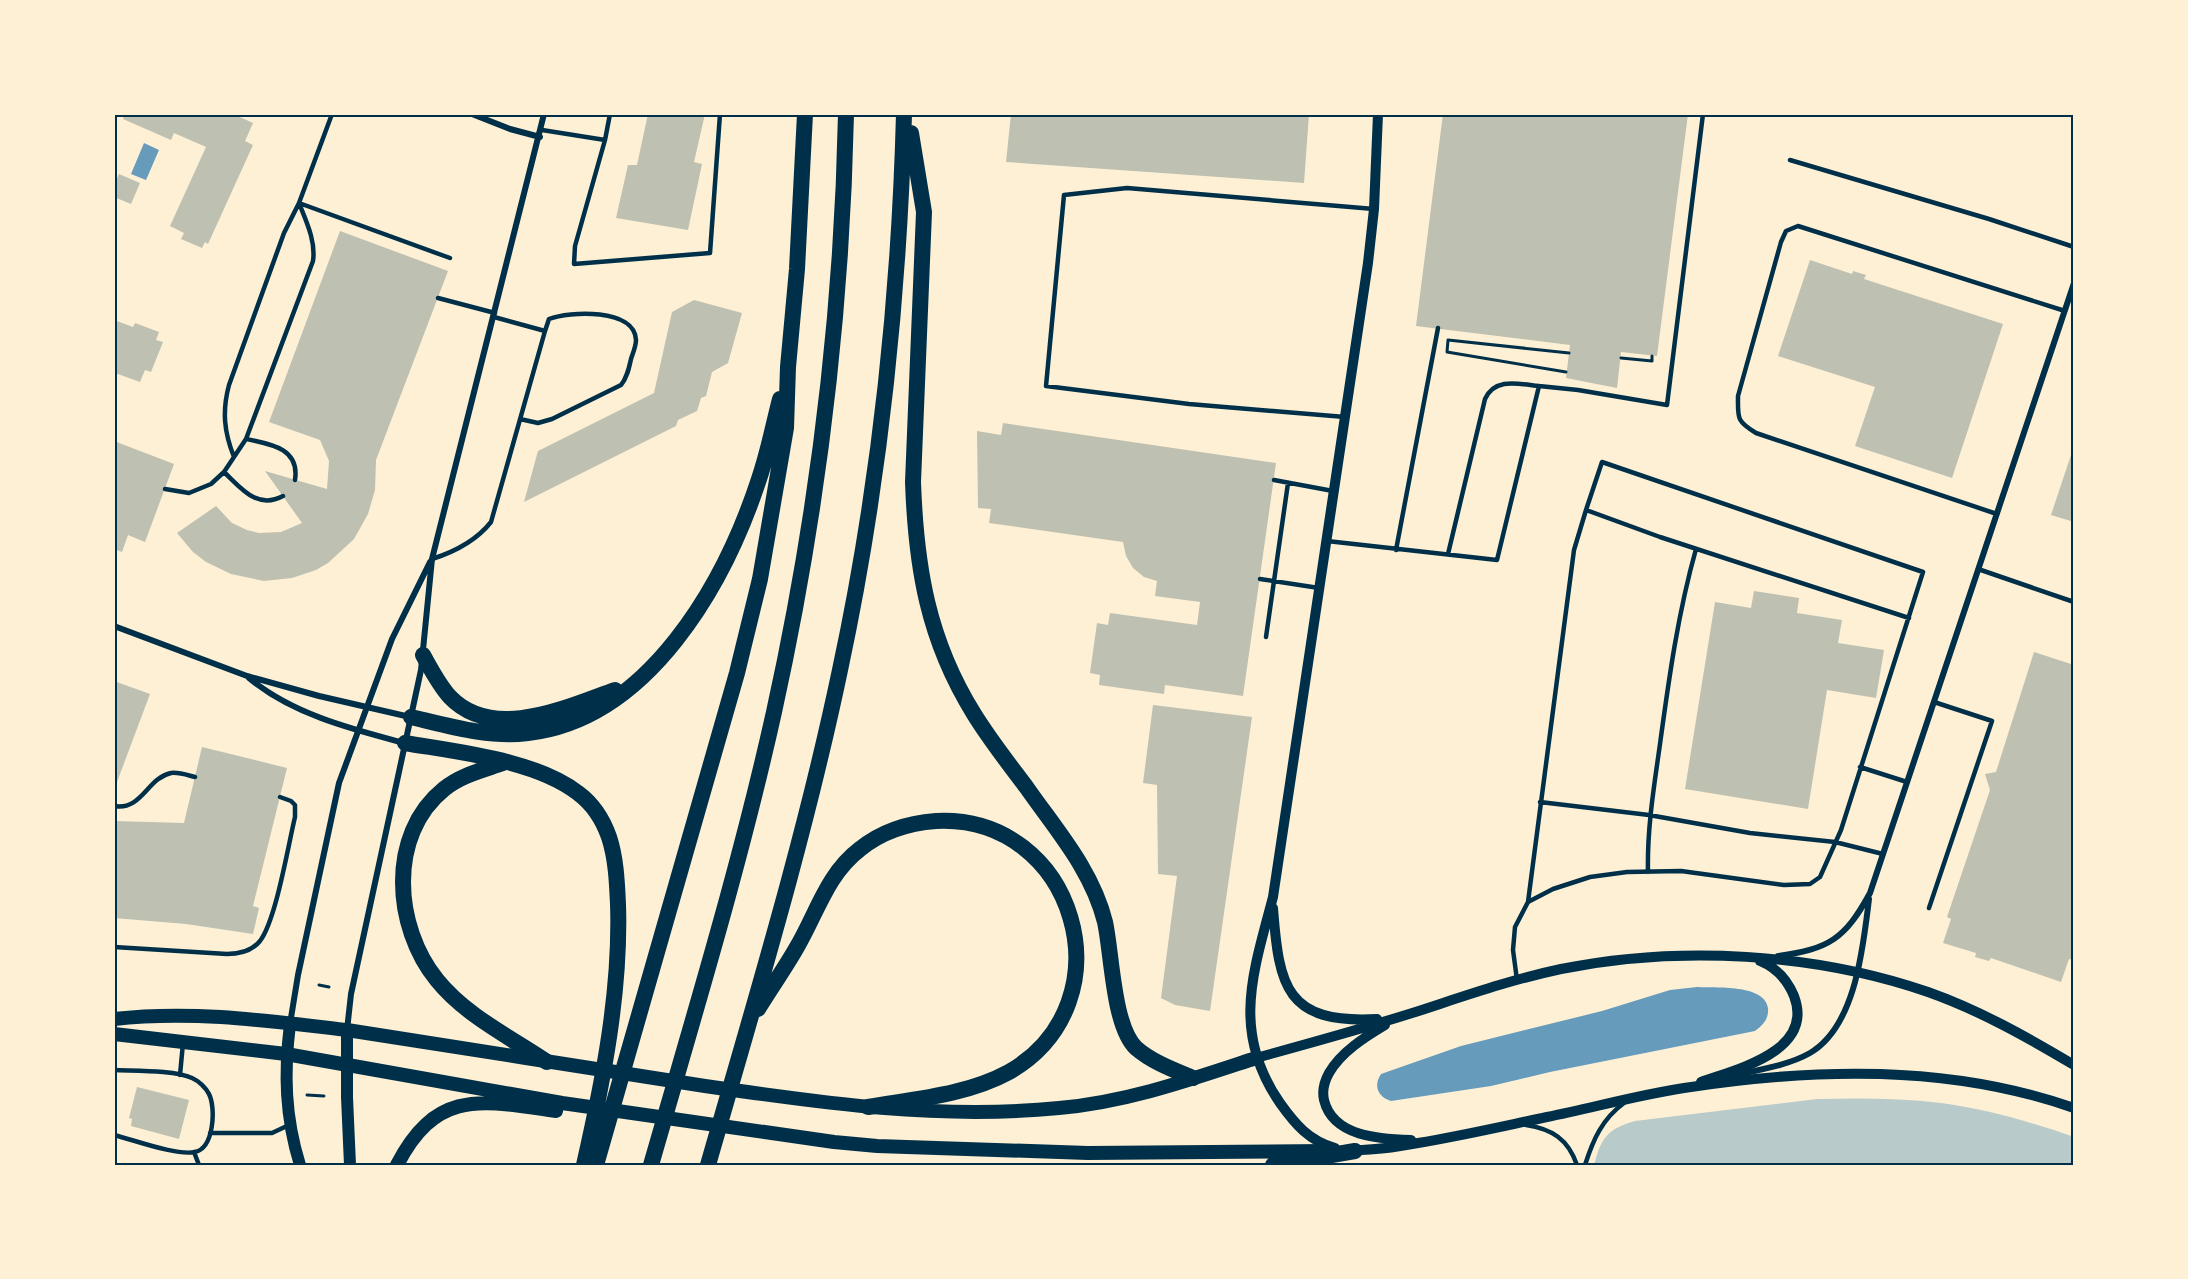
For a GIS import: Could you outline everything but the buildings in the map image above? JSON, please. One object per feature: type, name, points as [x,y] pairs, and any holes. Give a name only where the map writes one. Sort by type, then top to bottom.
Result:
[{"type":"highway","points":[[596,1165],[734,682],[753,610],[773,513],[784,438],[806,114]]},
{"type":"highway","points":[[651,1165],[756,787],[774,712],[799,583],[819,452],[834,322],[846,114]]},
{"type":"highway","points":[[708,1165],[811,798],[854,602],[873,481],[890,337],[906,114]]},
{"type":"highway","points":[[906,114],[924,212],[913,482],[915,523],[923,587],[931,617],[947,662],[974,714],[1062,835],[1088,876],[1105,922],[1120,1017],[1125,1034],[1134,1047],[1150,1059],[1193,1078]]},
{"type":"highway","points":[[411,717],[498,734],[540,731],[568,723],[588,714],[610,702],[635,683],[658,661],[687,624],[706,597],[728,554],[759,479],[788,367]]},
{"type":"highway","points":[[423,655],[444,690],[456,703],[471,711],[495,718],[522,718],[550,714],[635,683]]},
{"type":"highway","points":[[405,743],[504,763],[550,776],[569,786],[587,800],[605,828],[614,860],[618,906],[616,972],[603,1064],[584,1165]]},
{"type":"highway","points":[[504,763],[452,783],[423,812],[413,830],[405,858],[403,878],[406,911],[419,953],[442,986],[472,1012],[547,1062]]},
{"type":"highway","points":[[748,1025],[797,947],[832,878],[849,857],[870,841],[914,824],[944,821],[975,825],[991,830],[1021,846],[1035,856],[1054,881],[1074,927],[1077,961],[1066,1010],[1047,1040],[1022,1064],[991,1080],[949,1093],[868,1107]]},
{"type":"highway","points":[[1273,1165],[1355,1151]]},
{"type":"main road","points":[[114,1019],[189,1015],[347,1030],[792,1098],[868,1107],[965,1113],[1061,1108],[1126,1098],[1256,1058]]},
{"type":"main road","points":[[290,1024],[285,1088],[290,1125],[300,1165]]},
{"type":"main road","points":[[347,1030],[347,1112],[350,1165]]},
{"type":"main road","points":[[114,1035],[286,1054],[560,1107]]},
{"type":"main road","points":[[397,1165],[405,1150],[423,1128],[438,1116],[465,1103],[492,1102],[605,1109],[781,1136],[877,1146],[1088,1153],[1355,1151]]},
{"type":"street","points":[[472,114],[510,129],[541,134]]},
{"type":"street","points":[[347,1030],[351,993],[423,655],[432,559],[541,134],[544,114]]},
{"type":"street","points":[[1378,114],[1374,209],[1334,492],[1273,897],[1255,968],[1250,1000],[1250,1032],[1256,1058],[1274,1094],[1298,1128],[1310,1138],[1342,1150],[1355,1151],[1447,1138],[1684,1088],[1796,1060],[1824,1043],[1843,1016],[1864,938],[1870,893],[2074,283]]},
{"type":"street","points":[[290,1024],[300,963],[333,807],[345,763],[393,639],[432,559]]},
{"type":"street","points":[[114,626],[247,676],[319,696],[411,717]]},
{"type":"street","points":[[247,676],[284,702],[358,730],[405,743]]},
{"type":"street","points":[[1753,958],[1797,953],[1818,948],[1830,942],[1853,921],[1870,893]]},
{"type":"street","points":[[1273,897],[1278,963],[1287,987],[1298,1001],[1311,1010],[1337,1018],[1402,1017]]},
{"type":"street","points":[[1256,1058],[1402,1017],[1516,980],[1563,969],[1686,956],[1753,958],[1809,964],[1906,985],[1955,1003],[2012,1030],[2074,1065]]},
{"type":"street","points":[[1684,1088],[1758,1061],[1786,1042],[1794,1030],[1797,1014],[1795,999],[1787,982],[1779,972],[1753,958]]},
{"type":"street","points":[[1402,1017],[1371,1034],[1344,1055],[1333,1067],[1323,1088],[1326,1108],[1341,1125],[1360,1133],[1397,1139],[1447,1138]]},
{"type":"street","points":[[1684,1088],[1814,1075],[1882,1073],[1944,1077],[1977,1083],[2040,1097],[2074,1108]]},
{"type":"lane","points":[[234,457],[225,431],[226,396],[284,233],[299,202],[332,114]]},
{"type":"lane","points":[[610,114],[605,140],[575,246],[574,264],[710,254],[720,114]]},
{"type":"lane","points":[[1448,554],[1489,390],[1504,383],[1578,390],[1667,405],[1703,114]]},
{"type":"lane","points":[[541,134],[605,140]]},
{"type":"lane","points":[[1790,160],[1989,219],[2074,247]]},
{"type":"lane","points":[[1344,417],[1189,404],[1046,386],[1064,195],[1127,188],[1374,209]]},
{"type":"lane","points":[[299,202],[450,258]]},
{"type":"lane","points":[[165,489],[182,493],[196,492],[211,484],[224,472],[246,439],[313,261],[315,252],[299,202]]},
{"type":"lane","points":[[1997,514],[1756,433],[1743,425],[1738,414],[1738,396],[1781,242],[1786,231],[1798,226],[2065,311]]},
{"type":"lane","points":[[438,298],[544,331]]},
{"type":"lane","points":[[432,559],[464,544],[491,522],[544,331],[548,321],[554,317],[609,314],[619,318],[628,326],[635,336],[636,344],[625,380],[621,385],[552,419],[538,423],[520,419]]},
{"type":"lane","points":[[1396,550],[1438,328]]},
{"type":"lane","points":[[1326,541],[1497,560],[1539,386]]},
{"type":"lane","points":[[246,439],[276,446],[287,453],[295,464],[295,480]]},
{"type":"lane","points":[[1516,980],[1513,950],[1515,927],[1528,902],[1574,550],[1602,462],[1923,572],[1841,830],[1820,877],[1810,884],[1784,885],[1681,872],[1627,872],[1590,877],[1553,889],[1528,902]]},
{"type":"lane","points":[[224,472],[246,494],[256,500],[272,501],[283,496]]},
{"type":"lane","points":[[1274,480],[1334,492]]},
{"type":"lane","points":[[1266,637],[1288,483]]},
{"type":"lane","points":[[1586,510],[1696,549],[1909,618]]},
{"type":"lane","points":[[1648,872],[1649,815],[1683,597],[1696,549]]},
{"type":"lane","points":[[1978,569],[2074,602]]},
{"type":"lane","points":[[1260,579],[1319,588]]},
{"type":"lane","points":[[1929,908],[1992,721],[1934,702]]},
{"type":"lane","points":[[1860,767],[1907,782]]},
{"type":"lane","points":[[114,806],[131,805],[166,774],[175,772],[195,777]]},
{"type":"lane","points":[[114,947],[227,954],[240,953],[254,946],[267,927],[296,817],[295,805],[280,797]]},
{"type":"lane","points":[[1540,802],[1649,815],[1750,833],[1835,842],[1883,854]]},
{"type":"lane","points":[[180,1075],[183,1043]]},
{"type":"lane","points":[[114,1070],[192,1078],[209,1093],[213,1110],[210,1133],[203,1148],[194,1152],[179,1152],[114,1135]]},
{"type":"lane","points":[[1585,1165],[1599,1130],[1615,1109],[1628,1100]]},
{"type":"lane","points":[[1517,1124],[1548,1130],[1559,1136],[1566,1143],[1577,1165]]},
{"type":"lane","points":[[210,1133],[272,1133],[290,1125]]},
{"type":"lane","points":[[194,1152],[199,1165]]},
{"type":"path","points":[[1566,372],[1447,352],[1448,340],[1569,352]]},
{"type":"path","points":[[1621,358],[1652,362],[1652,356]]},
{"type":"path","points":[[319,985],[329,987]]},
{"type":"path","points":[[308,1095],[324,1096]]},
{"type":"shaded area","points":[[1817,1099],[1926,1101],[2008,1117],[2074,1137],[2074,1165],[1594,1165],[1599,1148],[1607,1136],[1618,1127],[1635,1121]]},
{"type":"water","points":[[144,143],[159,150],[146,180],[131,174]]},
{"type":"water","points":[[1697,987],[1738,989],[1758,995],[1765,1000],[1768,1008],[1766,1019],[1755,1031],[1491,1086],[1391,1101],[1380,1094],[1377,1087],[1381,1074],[1461,1046],[1602,1011],[1670,990]]}]
